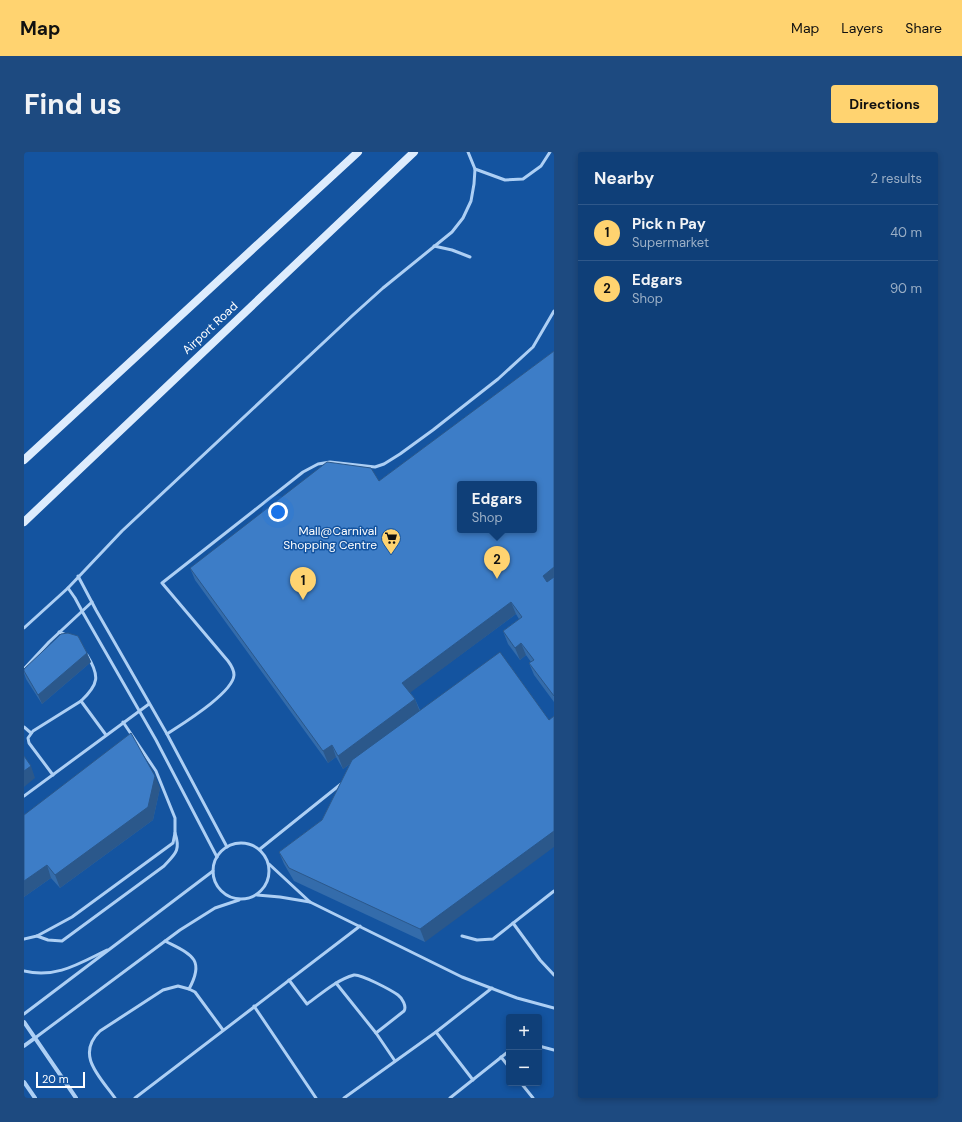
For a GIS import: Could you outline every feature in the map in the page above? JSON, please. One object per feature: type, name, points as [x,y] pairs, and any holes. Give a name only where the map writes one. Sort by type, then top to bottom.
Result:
[{"type":"main road","points":[[24,460],[358,152]]},
{"type":"main road","name":"Airport Road","points":[[24,522],[414,152]]},
{"type":"street","points":[[24,1022],[76,1098]]},
{"type":"street","points":[[24,1046],[35,1038]]},
{"type":"street","points":[[24,1082],[35,1098]]},
{"type":"lane","points":[[24,628],[68,588],[122,531],[383,288],[452,232],[463,218],[471,201],[475,169],[468,152]]},
{"type":"lane","points":[[475,169],[505,180],[523,180],[541,166],[550,152]]},
{"type":"lane","points":[[434,246],[452,250],[470,257]]},
{"type":"lane","points":[[167,734],[222,694],[230,686],[234,674],[233,668],[162,582],[303,472],[318,464],[330,462],[375,467],[384,464],[400,454],[498,379],[533,347],[554,311]]},
{"type":"lane","points":[[78,576],[167,734],[227,847]]},
{"type":"lane","points":[[68,588],[76,598],[156,740],[217,857]]},
{"type":"lane","points":[[24,669],[59,632],[92,602]]},
{"type":"lane","points":[[59,632],[69,636]]},
{"type":"lane","points":[[53,775],[29,743],[28,738],[31,733],[81,701],[94,685],[97,676],[85,652]]},
{"type":"lane","points":[[81,701],[106,734]]},
{"type":"lane","points":[[24,796],[106,734],[149,704]]},
{"type":"lane","points":[[24,939],[37,936],[72,917],[163,852],[173,843],[175,834],[175,818],[156,771],[123,722]]},
{"type":"lane","points":[[24,727],[31,733]]},
{"type":"lane","points":[[260,849],[346,780]]},
{"type":"lane","points":[[37,936],[48,940],[62,941],[164,866],[175,854],[178,843],[175,834]]},
{"type":"lane","points":[[35,1038],[180,930],[215,908],[239,900],[248,899],[263,889],[268,882],[270,873],[269,864],[260,849],[244,843],[235,843],[227,847],[217,857],[213,871],[214,879],[223,894],[239,900]]},
{"type":"lane","points":[[269,864],[310,902]]},
{"type":"lane","points":[[24,1014],[213,871]]},
{"type":"lane","points":[[462,936],[477,940],[493,939],[554,891]]},
{"type":"lane","points":[[256,895],[310,902],[462,977],[517,998],[554,1008]]},
{"type":"lane","points":[[513,923],[540,960],[554,975]]},
{"type":"lane","points":[[135,1098],[360,926]]},
{"type":"lane","points":[[165,941],[183,950],[195,962],[197,968],[195,977],[189,988]]},
{"type":"lane","points":[[24,971],[35,974],[55,972],[72,967],[114,946]]},
{"type":"lane","points":[[289,980],[307,1004],[336,983],[354,975],[361,976],[399,996],[406,1009],[402,1014],[376,1033]]},
{"type":"lane","points":[[336,983],[376,1033],[395,1061]]},
{"type":"lane","points":[[115,1098],[90,1061],[89,1046],[94,1036],[100,1031],[163,990],[178,986],[189,988],[198,995],[223,1030]]},
{"type":"lane","points":[[344,1098],[436,1032],[492,988]]},
{"type":"lane","points":[[254,1006],[316,1098]]},
{"type":"lane","points":[[436,1032],[473,1080]]},
{"type":"lane","points":[[542,1047],[554,1050]]},
{"type":"lane","points":[[450,1098],[506,1053]]},
{"type":"lane","points":[[501,1057],[506,1063]]},
{"type":"lane","points":[[523,1086],[533,1098]]},
{"type":"building","name":"Mall@Carnival Shopping Centre","points":[[554,351],[554,567],[543,576],[547,582],[554,577],[554,696],[529,663],[534,660],[521,643],[515,648],[503,631],[522,617],[511,602],[402,683],[415,699],[338,756],[332,745],[323,751],[190,568],[327,462],[371,468],[379,481]]},
{"type":"building","points":[[68,633],[78,636],[87,653],[38,695],[24,669],[61,634]]},
{"type":"building","points":[[500,652],[549,720],[554,716],[554,831],[420,929],[289,868],[279,852],[322,820],[352,760]]},
{"type":"building","points":[[131,733],[155,776],[148,807],[55,875],[47,865],[24,881],[24,815]]},
{"type":"building","points":[[24,756],[31,766],[24,771]]},
{"type":"place","name":"Mall@Carnival Shopping Centre","points":[[391,555]]},
{"type":"place","name":"Edgars","points":[[497,579]]},
{"type":"place","name":"Pick n Pay","points":[[303,600]]}]
